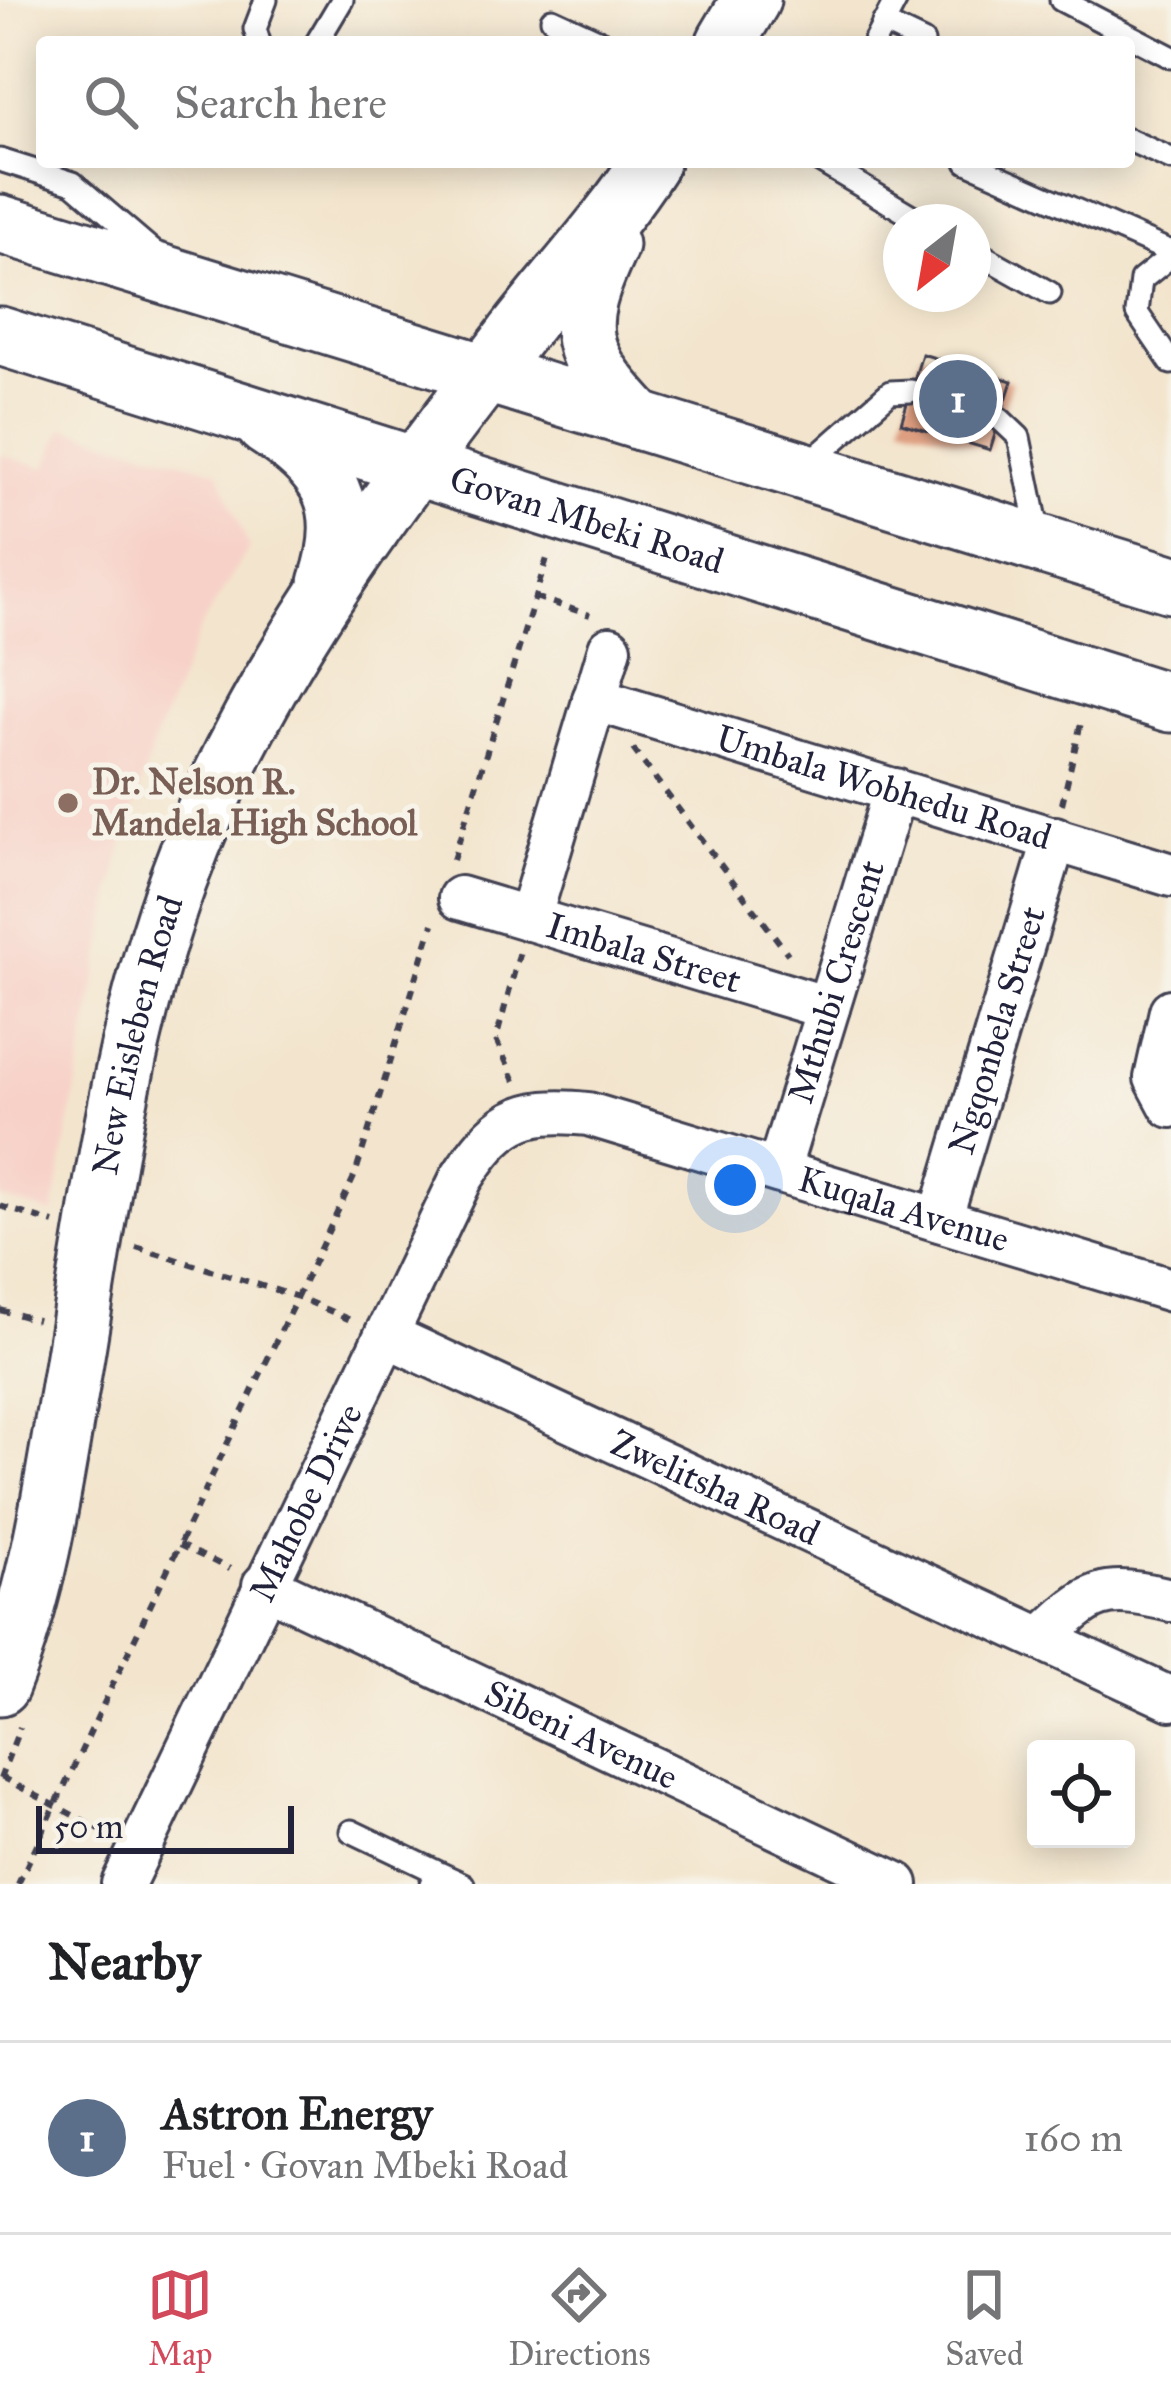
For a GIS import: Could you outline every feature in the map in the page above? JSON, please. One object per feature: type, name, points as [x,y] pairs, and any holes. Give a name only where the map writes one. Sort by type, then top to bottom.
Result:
[{"type":"main road","points":[[730,36],[751,0]]},
{"type":"main road","points":[[640,421],[602,381],[582,338],[580,321],[585,296],[645,169]]},
{"type":"main road","name":"New Eisleben Road","points":[[11,1704],[44,1539],[126,1056],[148,975],[209,804],[245,730],[320,604],[417,464],[645,169]]},
{"type":"main road","points":[[0,224],[1171,584]]},
{"type":"main road","name":"Govan Mbeki Road","points":[[0,336],[1171,703]]},
{"type":"main road","points":[[233,406],[298,447],[333,490],[339,536],[320,604]]},
{"type":"street","points":[[529,919],[610,648]]},
{"type":"street","name":"Umbala Wobhedu Road","points":[[594,699],[1171,875]]},
{"type":"street","name":"Mthubi Crescent","points":[[778,1172],[895,790]]},
{"type":"street","name":"Ngqonbela Street","points":[[940,1220],[1054,838]]},
{"type":"street","name":"Imbala Street","points":[[448,895],[828,1008]]},
{"type":"street","points":[[1171,1011],[1156,1078],[1171,1106]]},
{"type":"street","name":"Kuqala Avenue","points":[[514,1122],[547,1109],[588,1114],[1171,1290]]},
{"type":"street","name":"Mahobe Drive","points":[[131,1867],[251,1579],[386,1335],[461,1179],[514,1122]]},
{"type":"street","name":"Zwelitsha Road","points":[[386,1335],[1171,1699]]},
{"type":"street","name":"Sibeni Avenue","points":[[251,1579],[897,1884]]},
{"type":"street","points":[[1042,1639],[1085,1598],[1100,1591],[1126,1590],[1171,1600]]},
{"type":"lane","points":[[257,36],[255,29],[266,0]]},
{"type":"lane","points":[[320,36],[341,0]]},
{"type":"lane","points":[[878,32],[896,0]]},
{"type":"lane","points":[[1061,0],[1130,36]]},
{"type":"lane","points":[[552,20],[588,36]]},
{"type":"lane","points":[[1135,38],[1171,57]]},
{"type":"lane","points":[[1135,143],[1171,159]]},
{"type":"lane","points":[[0,160],[73,183],[187,282]]},
{"type":"lane","points":[[831,168],[892,204]]},
{"type":"lane","points":[[980,168],[1171,254],[1142,280],[1137,313],[1165,342],[1171,363]]},
{"type":"lane","points":[[991,260],[1050,293]]},
{"type":"lane","points":[[801,470],[890,392],[910,391]]},
{"type":"lane","points":[[1000,419],[1019,437],[1041,545]]},
{"type":"lane","points":[[351,1831],[434,1878],[463,1884]]},
{"type":"path","points":[[18,1884],[355,1175],[448,895],[550,549]]},
{"type":"path","points":[[535,597],[594,617],[610,648]]},
{"type":"path","points":[[1054,838],[1090,678]]},
{"type":"path","points":[[594,699],[828,1008]]},
{"type":"path","points":[[514,1122],[496,1040],[529,919]]},
{"type":"path","points":[[0,1206],[65,1226]]},
{"type":"path","points":[[127,1266],[132,1232]]},
{"type":"path","points":[[130,1246],[298,1297],[386,1335]]},
{"type":"path","points":[[179,1545],[251,1579]]},
{"type":"path","points":[[11,1704],[1,1778],[56,1806],[131,1867]]},
{"type":"shaded area","name":"Dr. Nelson R. Mandela High School","points":[[63,428],[218,471],[249,548],[201,627],[153,744],[118,861],[53,1214],[0,1198],[0,455],[46,468]]},
{"type":"building","points":[[922,354],[1012,381],[990,450],[901,423]]},
{"type":"place","name":"Astron Energy","points":[[958,399]]},
{"type":"place","name":"Dr. Nelson R. Mandela High School","points":[[68,803]]}]
